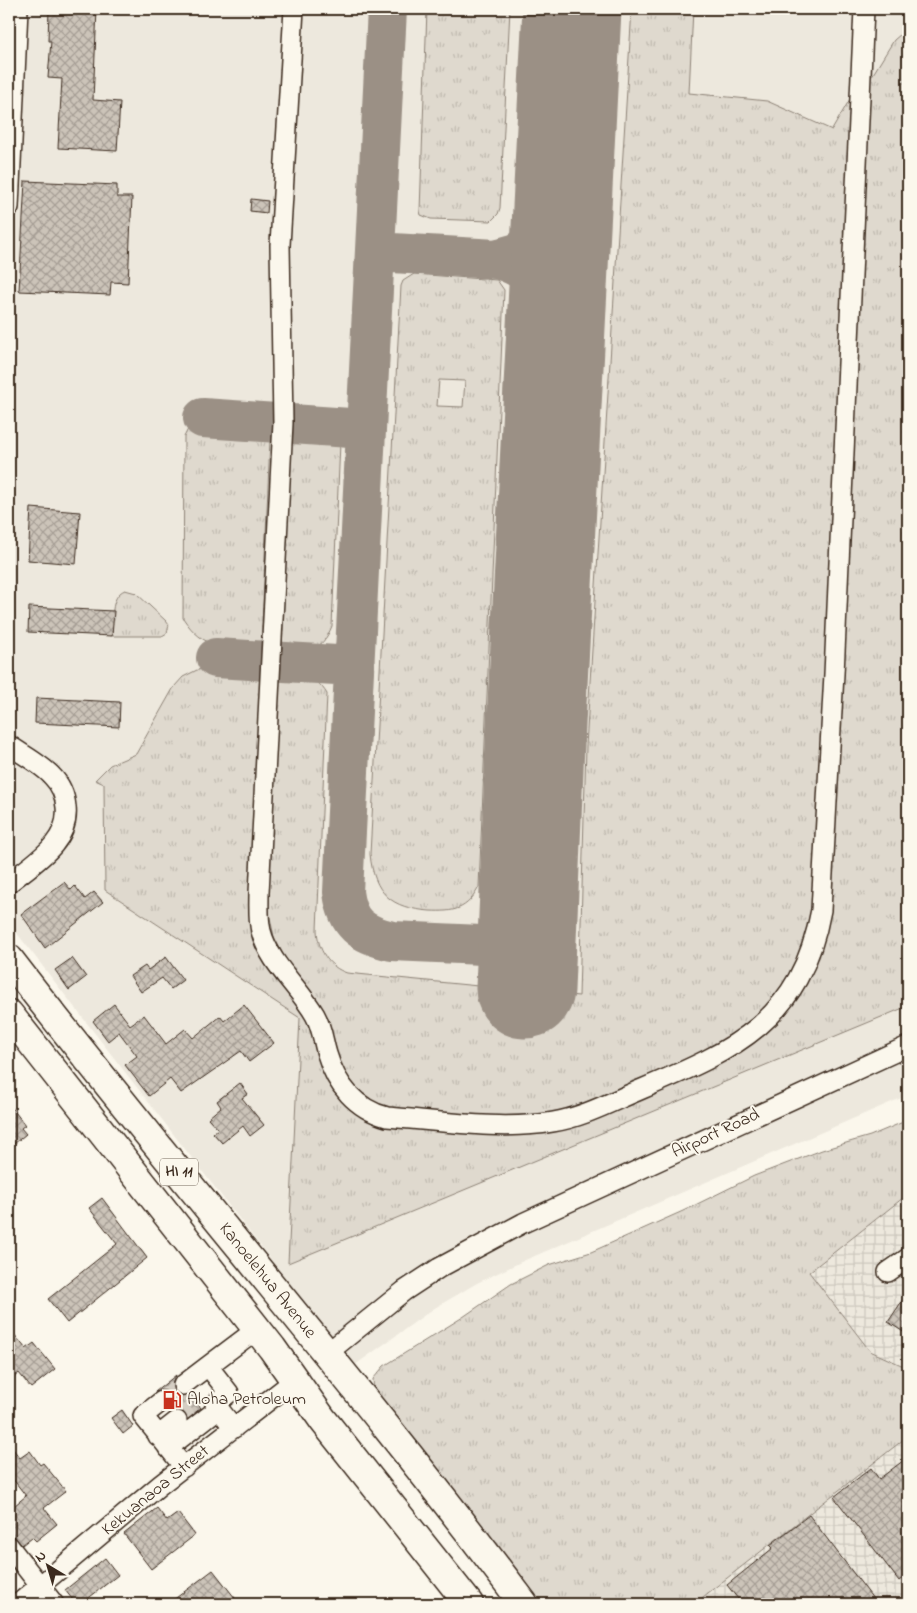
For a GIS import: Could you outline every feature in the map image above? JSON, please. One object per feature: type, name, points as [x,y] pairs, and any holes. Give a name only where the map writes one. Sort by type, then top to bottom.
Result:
[{"type":"highway","name":"Kanoelehua Avenue","points":[[9,959],[524,1604]]},
{"type":"highway","name":"Kanoelehua Avenue","points":[[9,1014],[257,1329],[323,1420],[469,1604]]},
{"type":"highway","points":[[295,1380],[326,1354]]},
{"type":"street","points":[[9,207],[18,9]]},
{"type":"street","points":[[294,9],[280,245],[283,423],[259,893],[262,932],[279,965],[315,1014],[321,1027],[327,1054],[337,1078],[356,1102],[387,1118],[505,1125],[553,1122],[577,1116],[702,1063],[729,1049],[750,1034],[772,1014],[788,993],[801,974],[817,930],[821,910],[834,674],[864,9]]},
{"type":"street","points":[[9,745],[53,777],[65,798],[66,812],[60,836],[50,850],[9,882]]},
{"type":"street","name":"Airport Road","points":[[326,1354],[404,1291],[439,1268],[523,1223],[908,1046]]},
{"type":"street","points":[[888,1272],[908,1258]]},
{"type":"street","points":[[216,1376],[191,1395],[216,1376],[257,1329]]},
{"type":"street","points":[[216,1376],[229,1393],[215,1404],[234,1428]]},
{"type":"street","name":"Kekuanaoa Street","points":[[18,1604],[184,1467],[295,1380]]},
{"type":"street","points":[[159,1437],[218,1408]]},
{"type":"street","points":[[159,1437],[170,1411]]},
{"type":"street","points":[[159,1437],[184,1467]]},
{"type":"street","points":[[9,1546],[54,1604]]},
{"type":"shaded area","points":[[9,9],[908,9],[908,1095],[523,1261],[477,1283],[433,1309],[355,1365],[9,923]]},
{"type":"shaded area","points":[[908,1194],[908,1368],[870,1351],[809,1272]]},
{"type":"shaded area","points":[[908,1436],[908,1604],[694,1604]]},
{"type":"green space","points":[[427,9],[510,9],[500,208],[498,214],[491,221],[431,219],[421,215]]},
{"type":"green space","points":[[632,9],[693,9],[689,93],[767,101],[832,130],[854,92],[870,79],[894,40],[908,28],[908,1006],[288,1263],[300,1018],[105,890],[104,784],[95,780],[110,765],[136,754],[174,687],[183,677],[197,670],[211,668],[261,672],[251,896],[344,1101],[516,1134],[621,1105],[563,1110],[546,1114],[492,1116],[397,1109],[380,1105],[367,1099],[357,1090],[342,1068],[324,1012],[285,958],[274,937],[268,908],[268,890],[278,670],[306,675],[317,682],[327,694],[317,930],[319,944],[329,962],[347,973],[579,996],[586,746]]},
{"type":"green space","points":[[414,274],[497,280],[504,290],[479,887],[465,905],[446,911],[416,909],[395,902],[387,896],[380,889],[372,868],[370,854],[401,286],[403,281]],"holes":[[[439,380],[465,381],[463,407],[437,406]]]},
{"type":"green space","points":[[189,427],[270,439],[261,651],[237,650],[217,646],[199,636],[183,618],[184,437]]},
{"type":"green space","points":[[290,437],[336,440],[340,443],[332,626],[328,635],[318,646],[306,651],[282,651]]},
{"type":"green space","points":[[125,590],[136,593],[166,621],[169,625],[167,633],[162,636],[112,636],[114,604],[116,598]]},
{"type":"green space","points":[[908,1120],[908,1194],[809,1272],[870,1351],[908,1368],[908,1436],[694,1604],[537,1604],[374,1393],[373,1379],[384,1366],[463,1317],[511,1284],[549,1265],[591,1252],[683,1211],[754,1176],[822,1150],[870,1136]]},
{"type":"building","points":[[49,9],[97,9],[93,100],[120,102],[117,151],[58,148],[62,79],[48,78],[51,41],[48,41]]},
{"type":"building","points":[[25,181],[117,185],[117,197],[132,197],[128,283],[111,282],[110,295],[19,291]]},
{"type":"building","points":[[251,199],[268,201],[267,213],[250,211]]},
{"type":"building","points":[[31,508],[80,512],[76,564],[28,560]]},
{"type":"building","points":[[29,607],[114,611],[112,636],[28,632]]},
{"type":"building","points":[[36,698],[120,702],[119,727],[35,723]]},
{"type":"building","points":[[64,882],[71,890],[75,886],[85,899],[94,892],[103,902],[45,948],[21,914]]},
{"type":"building","points":[[166,957],[183,980],[171,989],[162,978],[141,992],[130,976],[145,966],[148,970]]},
{"type":"building","points":[[72,958],[86,977],[69,990],[55,970]]},
{"type":"building","points":[[114,1004],[130,1025],[144,1015],[166,1044],[185,1029],[193,1038],[220,1016],[224,1021],[244,1005],[274,1043],[249,1062],[241,1051],[181,1093],[170,1079],[149,1096],[125,1065],[137,1056],[119,1032],[108,1041],[93,1021]]},
{"type":"building","points":[[240,1083],[248,1094],[242,1098],[264,1125],[250,1136],[243,1126],[222,1143],[213,1133],[218,1129],[208,1118],[221,1107],[217,1101]]},
{"type":"building","points":[[9,1104],[25,1125],[21,1128],[26,1134],[9,1148]]},
{"type":"building","points":[[102,1198],[147,1258],[67,1323],[48,1299],[117,1244],[89,1208]]},
{"type":"building","points":[[908,1292],[908,1335],[888,1322]]},
{"type":"building","points":[[9,1328],[26,1349],[34,1343],[55,1369],[31,1388],[19,1373],[9,1381]]},
{"type":"building","points":[[176,1375],[172,1386],[174,1392],[184,1396],[190,1394],[201,1408],[188,1418],[182,1411],[170,1412],[173,1400],[166,1390],[155,1392]]},
{"type":"building","points":[[122,1410],[133,1426],[123,1434],[111,1418]]},
{"type":"building","points":[[9,1444],[20,1458],[30,1451],[40,1465],[43,1463],[66,1491],[44,1508],[57,1524],[36,1541],[32,1537],[22,1545],[9,1532],[9,1510],[26,1496],[9,1474]]},
{"type":"building","points":[[908,1457],[908,1574],[899,1581],[834,1497],[871,1468],[879,1479]]},
{"type":"building","points":[[157,1508],[167,1521],[178,1513],[195,1535],[151,1569],[124,1534]]},
{"type":"building","points":[[809,1515],[877,1604],[742,1604],[727,1585],[773,1548],[770,1545]]},
{"type":"building","points":[[105,1558],[118,1575],[81,1604],[76,1604],[65,1590]]},
{"type":"building","points":[[213,1570],[235,1598],[228,1604],[168,1604]]},
{"type":"taxiway","points":[[387,9],[343,892],[352,920],[364,931],[381,938],[392,941],[527,947]]},
{"type":"taxiway","points":[[375,252],[496,259],[517,253],[537,241],[552,220],[564,177]]},
{"type":"taxiway","points":[[496,259],[522,270],[539,285],[550,306],[556,333]]},
{"type":"taxiway","points":[[203,418],[365,429]]},
{"type":"taxiway","points":[[216,658],[354,666]]},
{"type":"runway","points":[[525,989],[535,744],[572,9]]},
{"type":"tunnel","points":[[162,1401],[183,1385]]},
{"type":"tunnel","points":[[177,1421],[199,1405]]},
{"type":"place","name":"Aloha Petroleum","points":[[172,1400]]}]
